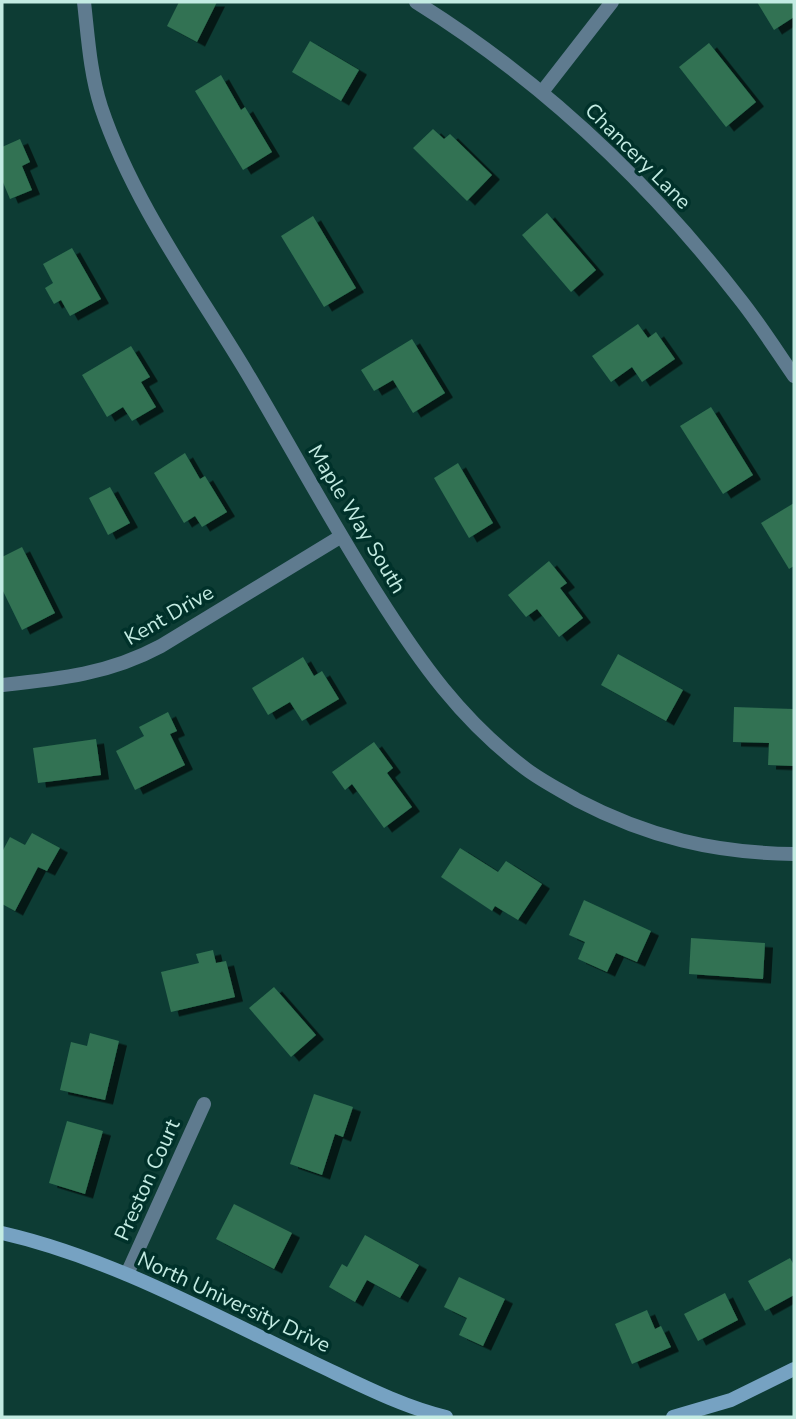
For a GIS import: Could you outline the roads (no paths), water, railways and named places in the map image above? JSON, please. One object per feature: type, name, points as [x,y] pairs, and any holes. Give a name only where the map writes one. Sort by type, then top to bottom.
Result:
[{"type":"street","name":"Maple Way South","points":[[84,2],[94,79],[101,106],[118,147],[159,229],[260,395],[340,537],[403,636],[438,685],[479,730],[527,770],[610,817],[643,830],[707,847],[794,854]]},
{"type":"street","name":"Chancery Lane","points":[[416,2],[445,20],[542,92],[642,186],[741,300],[794,376]]},
{"type":"street","points":[[542,92],[612,2]]},
{"type":"street","name":"Kent Drive","points":[[2,685],[93,673],[134,660],[340,537]]},
{"type":"street","name":"Preston Court","points":[[127,1274],[204,1104]]},
{"type":"street","name":"North University Drive","points":[[2,1233],[29,1239],[127,1274],[338,1374],[442,1417]]},
{"type":"street","points":[[673,1417],[731,1400],[794,1368]]}]
